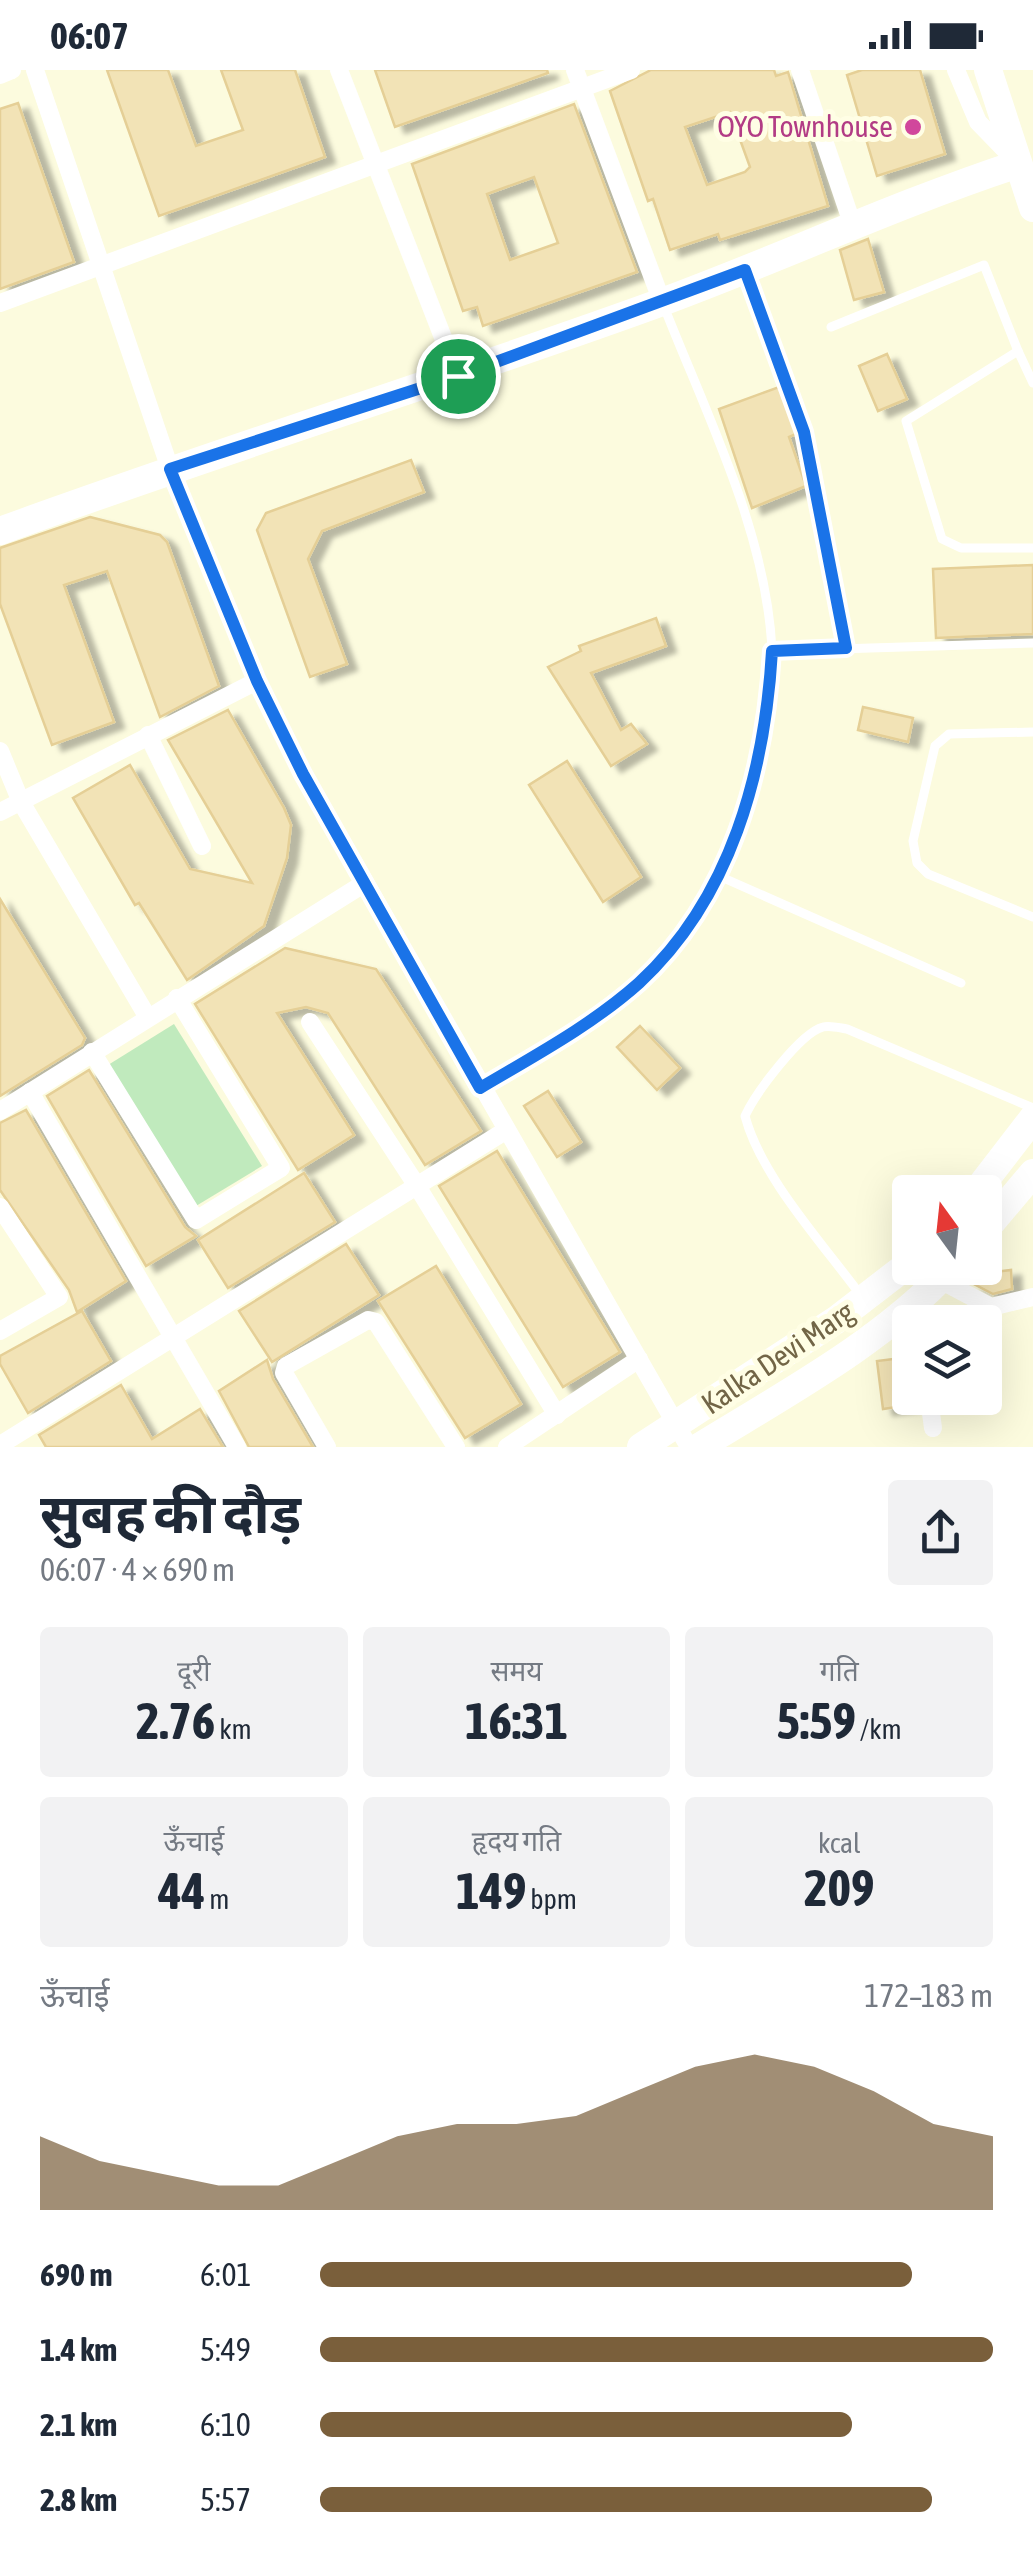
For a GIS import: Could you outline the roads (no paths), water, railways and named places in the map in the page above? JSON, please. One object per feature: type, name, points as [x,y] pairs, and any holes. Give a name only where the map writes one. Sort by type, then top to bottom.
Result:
[{"type":"street","points":[[0,74],[12,70]]},
{"type":"street","points":[[36,70],[104,263],[170,469],[257,681],[480,1088],[682,1437]]},
{"type":"street","points":[[338,70],[458,376]]},
{"type":"street","points":[[575,70],[662,302]]},
{"type":"street","points":[[0,303],[631,70]]},
{"type":"street","points":[[800,70],[852,223]]},
{"type":"street","points":[[956,70],[978,122],[1018,164]]},
{"type":"street","points":[[988,70],[1033,208]]},
{"type":"street","points":[[0,530],[170,469],[458,376],[745,270],[852,223],[1018,164]]},
{"type":"street","points":[[0,812],[257,681]]},
{"type":"street","points":[[148,735],[202,846]]},
{"type":"street","points":[[0,751],[22,802],[147,1016]]},
{"type":"street","points":[[0,1111],[365,883]]},
{"type":"street","points":[[92,1052],[196,1220],[280,1168],[177,998]]},
{"type":"street","points":[[310,1022],[418,1186],[556,1415]]},
{"type":"street","points":[[30,1092],[237,1447]]},
{"type":"street","points":[[989,1175],[1033,1118]]},
{"type":"street","points":[[0,1445],[505,1131]]},
{"type":"street","points":[[1002,1210],[1033,1173]]},
{"type":"street","points":[[0,1207],[59,1297],[0,1331]]},
{"type":"street","name":"Kalka Devi Marg","points":[[642,1447],[682,1437],[892,1276]]},
{"type":"street","name":"Kalka Devi Marg","points":[[918,1305],[936,1285]]},
{"type":"street","points":[[961,1285],[992,1307],[1033,1297]]},
{"type":"street","points":[[326,1447],[284,1373],[286,1366],[368,1320],[376,1322],[456,1447]]},
{"type":"street","name":"Kalka Devi Marg","points":[[699,1447],[892,1326]]},
{"type":"street","points":[[507,1447],[639,1359]]},
{"type":"street","points":[[931,1415],[933,1428]]},
{"type":"lane","points":[[831,328],[984,266],[1033,383]]},
{"type":"lane","points":[[745,270],[804,432],[846,648]]},
{"type":"lane","points":[[480,1088],[550,1047],[637,984],[692,924],[719,876],[756,768],[769,705],[772,651],[763,588],[743,514],[662,302]]},
{"type":"lane","points":[[1018,351],[917,411],[906,427],[942,539],[962,548],[1033,548]]},
{"type":"lane","points":[[772,651],[1033,643]]},
{"type":"lane","points":[[1033,732],[948,734],[936,746],[913,841],[917,864],[928,874],[1033,917]]},
{"type":"lane","points":[[719,876],[961,983]]},
{"type":"lane","points":[[864,1299],[790,1199],[750,1134],[745,1116],[754,1096],[810,1034],[825,1026],[847,1029],[1033,1108]]},
{"type":"place","name":"OYO Townhouse","points":[[913,127]]}]
